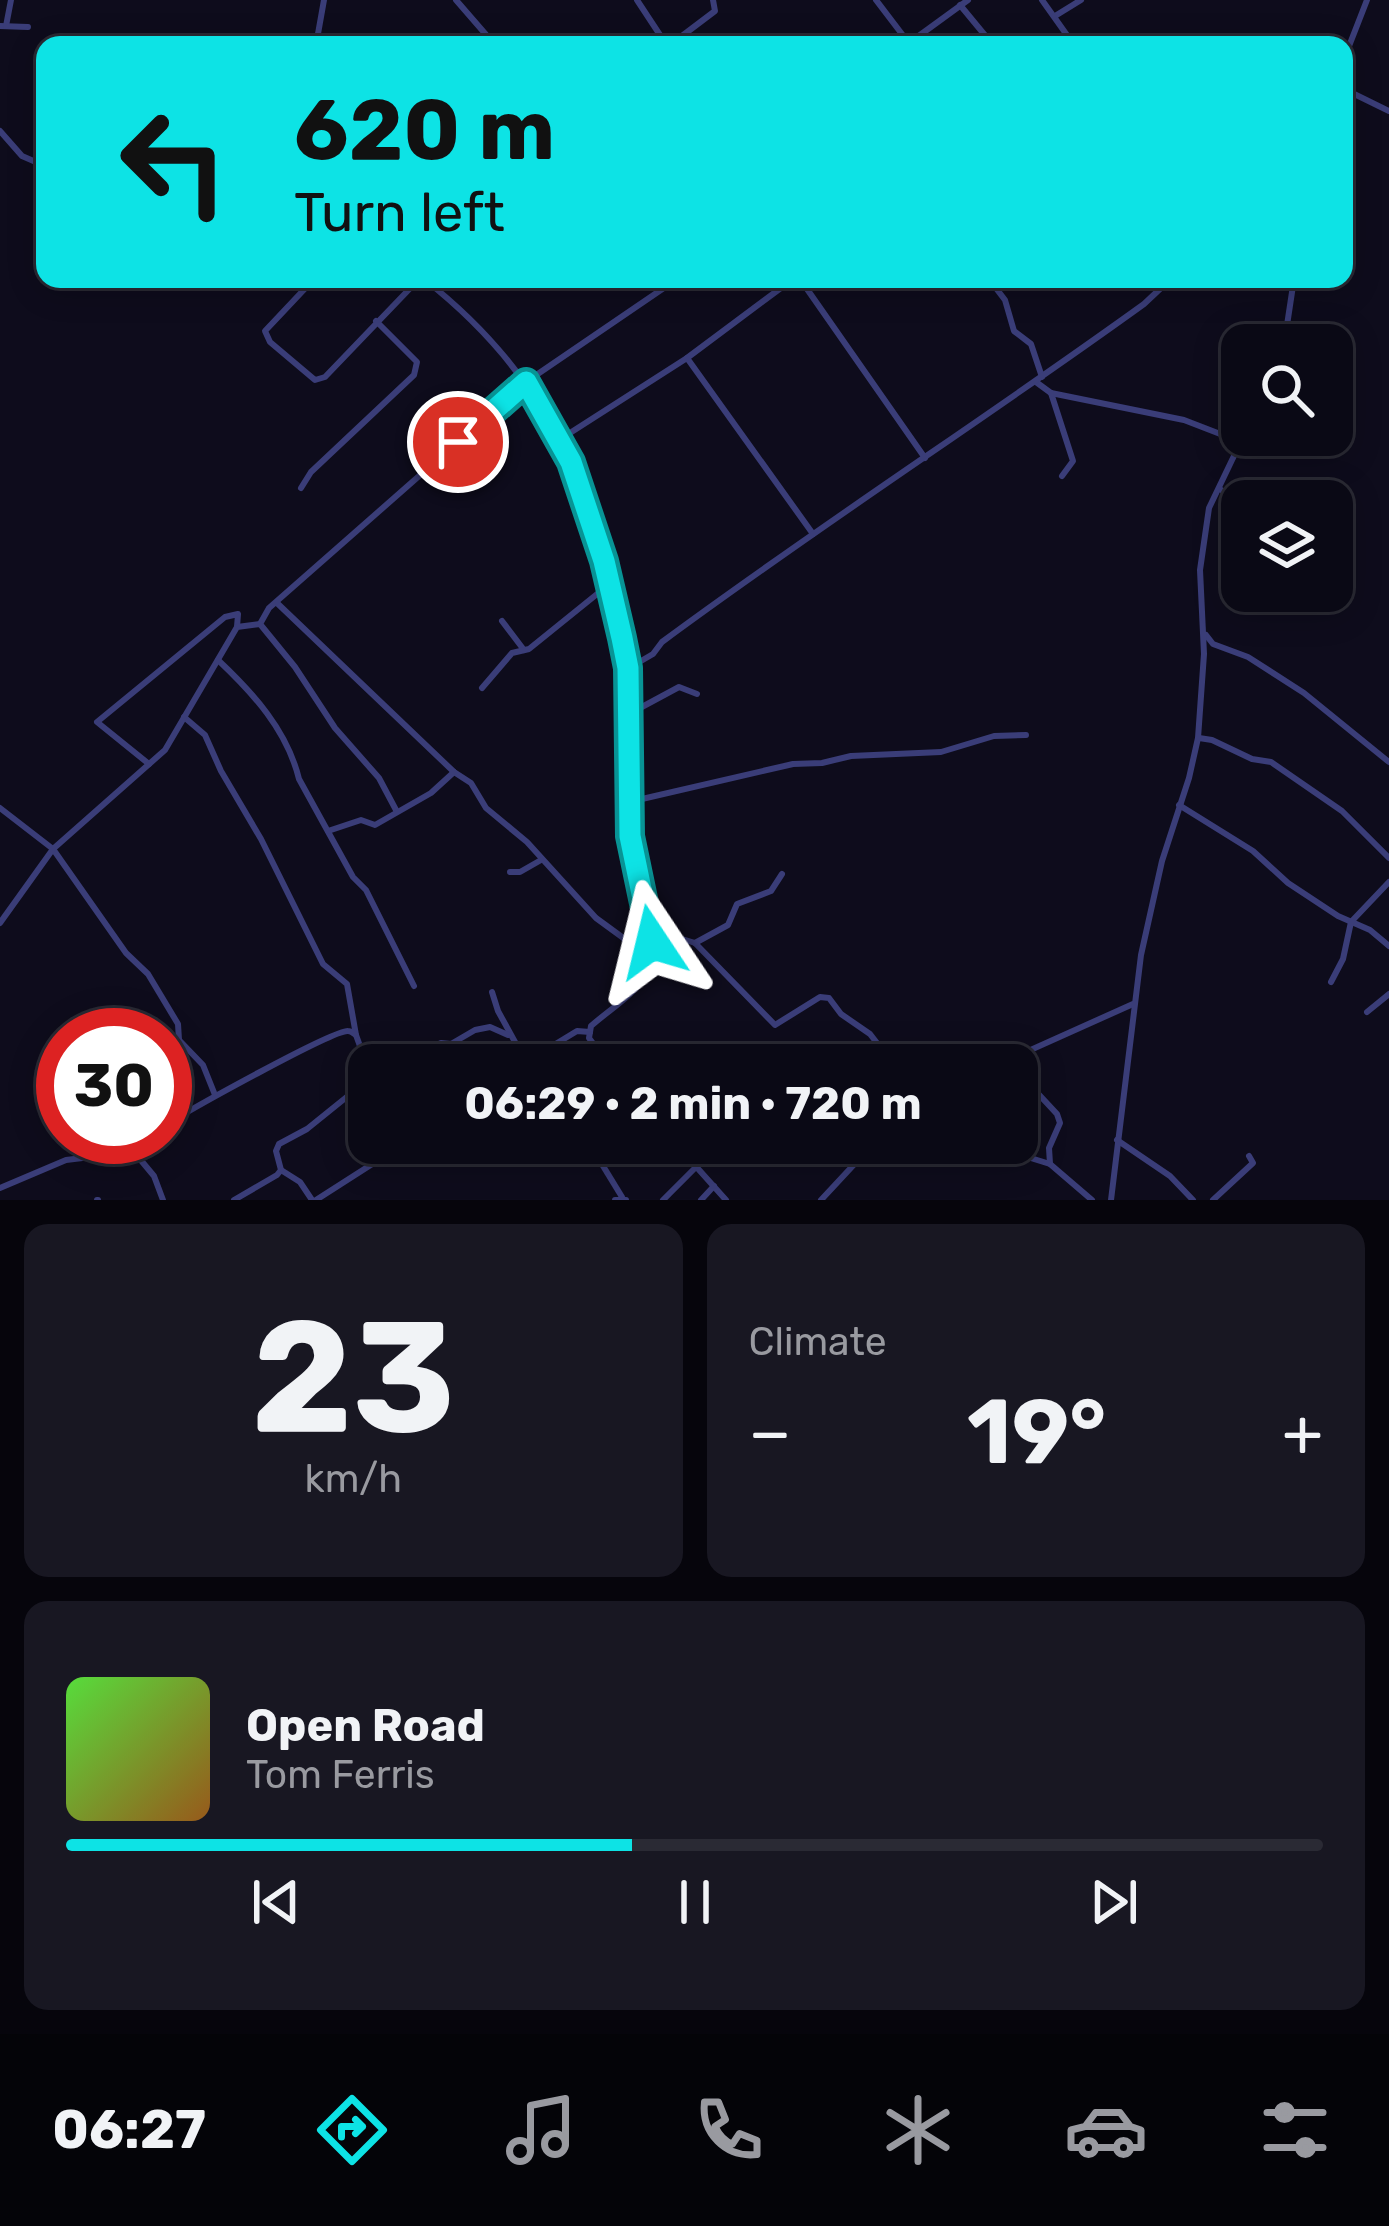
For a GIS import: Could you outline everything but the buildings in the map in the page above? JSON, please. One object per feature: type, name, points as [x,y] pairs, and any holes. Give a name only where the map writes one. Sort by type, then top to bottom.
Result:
[{"type":"street","points":[[10,0],[3,26],[28,27]]},
{"type":"street","points":[[318,36],[324,0]]},
{"type":"street","points":[[456,0],[487,36]]},
{"type":"street","points":[[637,0],[660,36]]},
{"type":"street","points":[[682,36],[715,11],[713,0]]},
{"type":"street","points":[[877,0],[904,36]]},
{"type":"street","points":[[920,36],[968,0]]},
{"type":"street","points":[[1042,0],[1068,36]]},
{"type":"street","points":[[1055,16],[1082,0]]},
{"type":"street","points":[[1353,36],[1367,0]]},
{"type":"street","points":[[959,5],[985,36]]},
{"type":"street","points":[[1353,92],[1389,110]]},
{"type":"street","points":[[0,131],[22,156],[36,162]]},
{"type":"street","points":[[306,288],[265,331],[270,342],[315,380],[325,377],[412,288]]},
{"type":"street","points":[[433,288],[473,319],[526,382],[559,440],[581,490],[628,668],[630,836],[652,942],[650,966],[643,980],[591,1026],[593,1044]]},
{"type":"street","points":[[237,627],[260,624],[526,382],[656,288]]},
{"type":"street","points":[[559,440],[687,358],[784,288]]},
{"type":"street","points":[[802,288],[925,458]]},
{"type":"street","points":[[996,288],[1005,300],[1014,331],[1030,344],[1039,379],[1051,393],[1072,461],[1062,476]]},
{"type":"street","points":[[628,668],[1144,304],[1160,288]]},
{"type":"street","points":[[1286,324],[1292,288]]},
{"type":"street","points":[[301,488],[310,472],[415,375],[417,362],[376,321]]},
{"type":"street","points":[[687,358],[813,534]]},
{"type":"street","points":[[1051,393],[1221,431]]},
{"type":"street","points":[[1111,1200],[1133,1004],[1149,913],[1198,738],[1204,632],[1202,555],[1209,508],[1234,456]]},
{"type":"street","points":[[482,688],[512,653],[524,650],[609,585]]},
{"type":"street","points":[[278,603],[454,772],[472,783],[486,808],[527,842],[650,966]]},
{"type":"street","points":[[0,923],[53,850],[150,765],[165,750],[237,627],[238,614],[225,617],[97,722],[150,765]]},
{"type":"street","points":[[502,621],[524,650]]},
{"type":"street","points":[[260,624],[296,667],[334,728],[379,778],[396,810]]},
{"type":"street","points":[[1204,632],[1213,644],[1248,657],[1313,700],[1389,762]]},
{"type":"street","points":[[218,660],[269,715],[414,986]]},
{"type":"street","points":[[628,708],[640,708],[680,687],[698,694]]},
{"type":"street","points":[[184,717],[205,735],[220,772],[261,838],[323,964],[347,984],[358,1044]]},
{"type":"street","points":[[629,802],[793,764],[941,752],[994,736],[1026,735]]},
{"type":"street","points":[[1198,738],[1271,762],[1342,811],[1389,857]]},
{"type":"street","points":[[328,831],[361,820],[375,825],[431,793],[454,772]]},
{"type":"street","points":[[1179,805],[1253,850],[1288,883],[1389,946]]},
{"type":"street","points":[[0,808],[53,850],[170,1008]]},
{"type":"street","points":[[510,872],[520,872],[541,860]]},
{"type":"street","points":[[652,942],[695,943],[728,925],[737,904],[771,891],[782,874]]},
{"type":"street","points":[[1330,982],[1343,959],[1351,922],[1389,881]]},
{"type":"street","points":[[695,943],[769,1022],[781,1024],[824,995],[878,1044]]},
{"type":"street","points":[[492,992],[514,1044]]},
{"type":"street","points":[[1367,1012],[1389,994]]},
{"type":"street","points":[[1038,1047],[1133,1004]]},
{"type":"street","points":[[451,1044],[490,1027],[511,1037]]},
{"type":"street","points":[[192,1106],[255,1078],[301,1049],[353,1031]]},
{"type":"street","points":[[556,1044],[577,1031],[590,1032]]},
{"type":"street","points":[[192,1054],[203,1065],[215,1095]]},
{"type":"street","points":[[348,1093],[307,1129],[279,1144],[281,1170],[314,1200],[371,1164]]},
{"type":"street","points":[[1038,1094],[1060,1123],[1049,1148],[1050,1163]]},
{"type":"street","points":[[1117,1140],[1170,1176],[1193,1200]]},
{"type":"street","points":[[1213,1200],[1253,1163],[1249,1156]]},
{"type":"street","points":[[1038,1160],[1050,1163],[1091,1200]]},
{"type":"street","points":[[0,1187],[56,1164]]},
{"type":"street","points":[[144,1164],[164,1200]]},
{"type":"street","points":[[601,1164],[621,1199]]},
{"type":"street","points":[[693,1164],[727,1200]]},
{"type":"street","points":[[821,1200],[854,1164]]},
{"type":"street","points":[[663,1200],[696,1167]]},
{"type":"street","points":[[234,1200],[281,1170]]},
{"type":"street","points":[[701,1200],[714,1186]]},
{"type":"route","points":[[458,442],[526,382],[571,462],[604,561],[628,668],[628,819],[652,942]]}]
